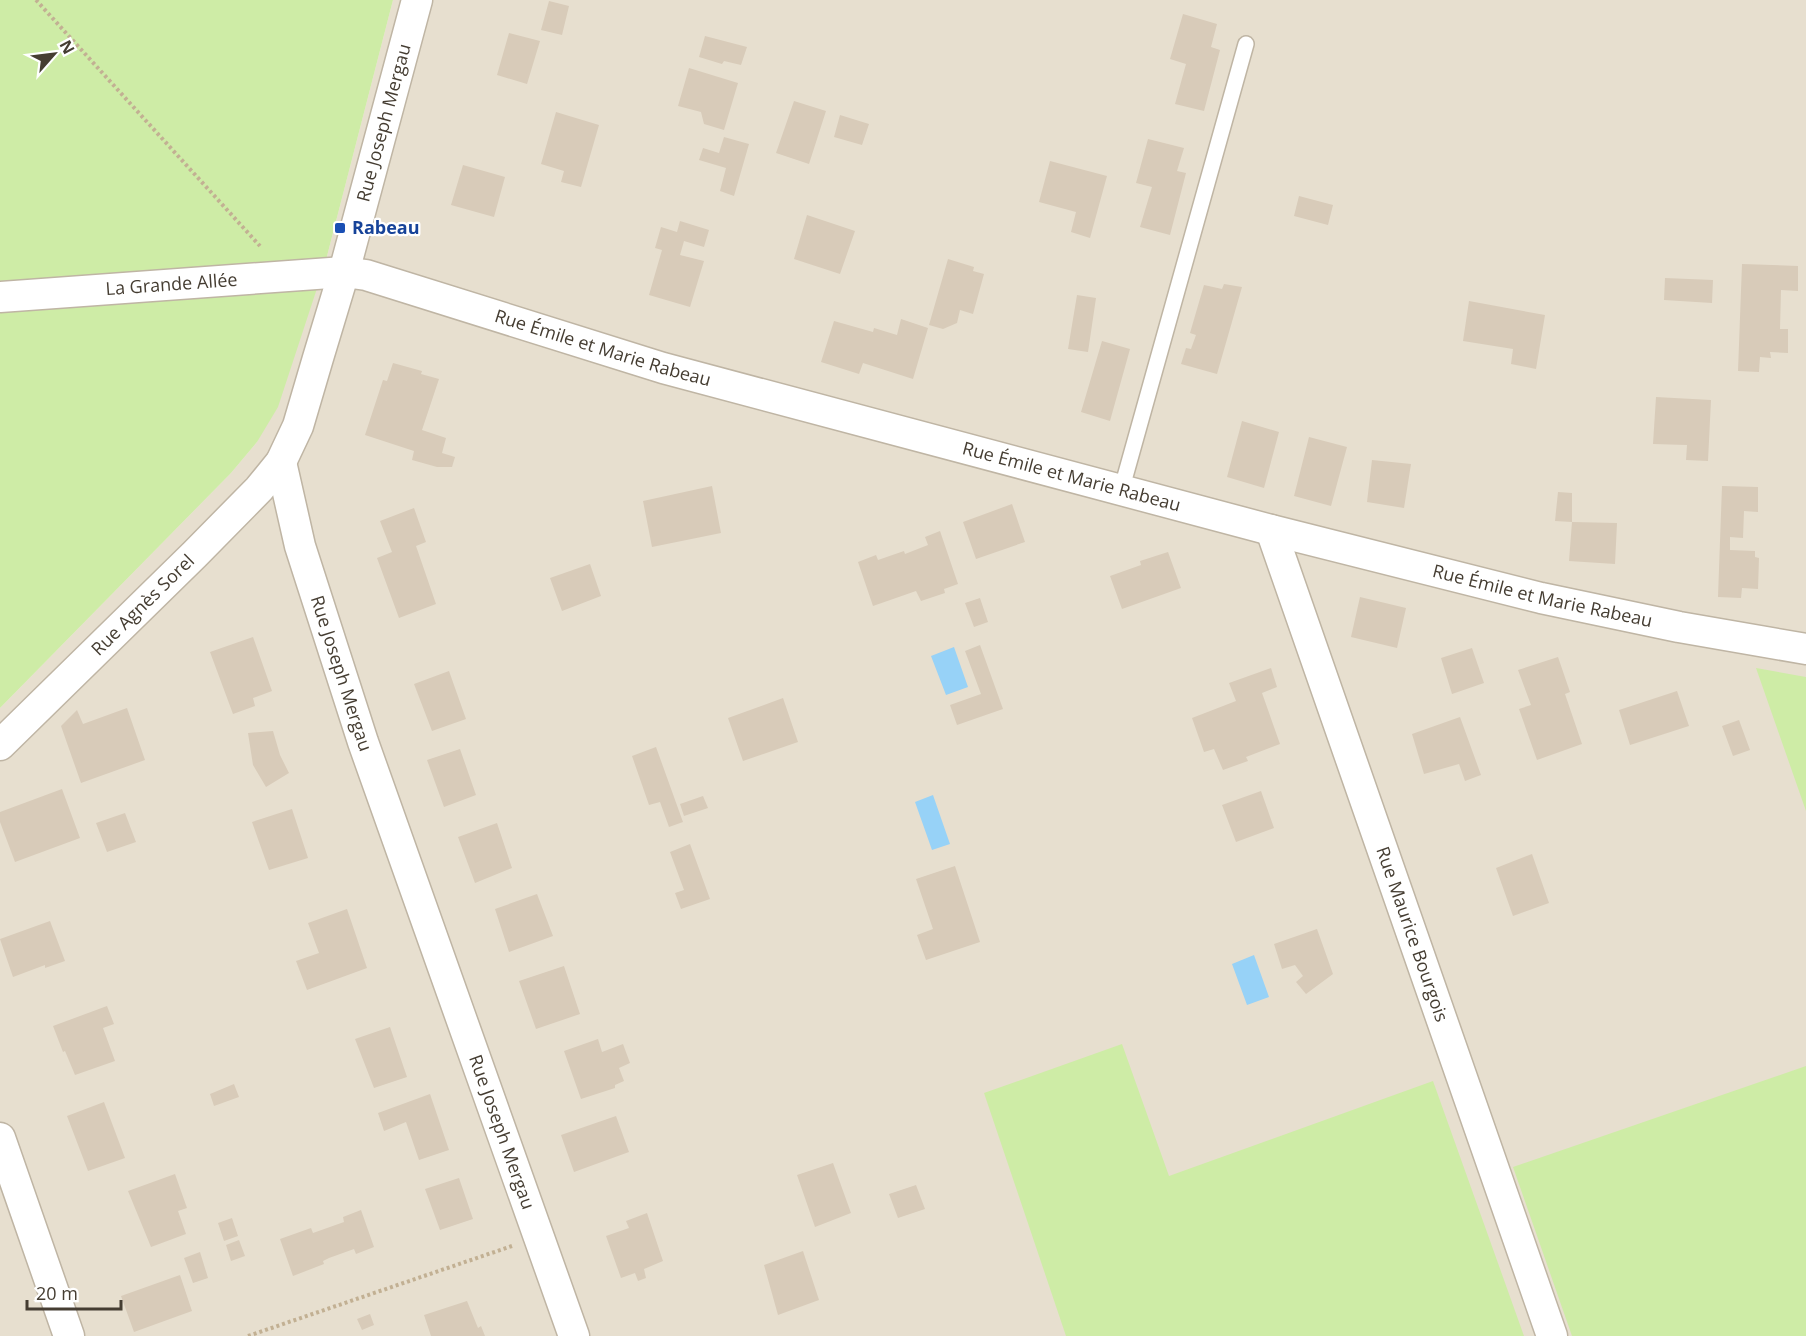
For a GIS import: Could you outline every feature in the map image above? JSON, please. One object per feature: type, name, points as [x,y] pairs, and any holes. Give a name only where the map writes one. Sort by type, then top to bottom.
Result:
[{"type":"street","name":"Rue Joseph Mergau","points":[[417,0],[344,272],[298,426],[281,462],[300,546],[345,688],[574,1336]]},
{"type":"street","name":"La Grande Allée","points":[[0,297],[344,272]]},
{"type":"street","name":"Rue Émile et Marie Rabeau","points":[[344,272],[366,275],[663,368],[1271,530],[1541,598],[1679,627],[1806,649]]},
{"type":"street","name":"Rue Agnès Sorel","points":[[0,745],[195,555],[260,489],[281,462]]},
{"type":"street","name":"Rue Maurice Bourgois","points":[[1271,530],[1552,1336]]},
{"type":"street","points":[[0,1138],[69,1336]]},
{"type":"lane","points":[[1121,491],[1246,44]]},
{"type":"path","points":[[36,0],[287,276]]},
{"type":"path","points":[[248,1336],[539,1237]]},
{"type":"shaded area","points":[[393,0],[1806,0],[1806,1336],[0,1336],[0,708],[231,473],[257,442],[325,264]]},
{"type":"green space","points":[[0,0],[393,0],[325,264],[278,407],[257,442],[231,473],[0,708]]},
{"type":"green space","points":[[1756,668],[1806,677],[1806,811]]},
{"type":"green space","points":[[1122,1044],[1169,1176],[1433,1081],[1524,1336],[1066,1336],[984,1093]]},
{"type":"green space","points":[[1806,1066],[1806,1336],[1572,1336],[1513,1167]]},
{"type":"water","points":[[954,647],[968,687],[946,695],[931,656]]},
{"type":"water","points":[[933,795],[950,844],[932,850],[915,802]]},
{"type":"water","points":[[1254,955],[1269,997],[1247,1005],[1232,964]]},
{"type":"building","points":[[549,1],[569,6],[562,35],[541,30]]},
{"type":"building","points":[[1183,14],[1217,24],[1211,47],[1220,50],[1204,111],[1175,104],[1186,64],[1170,59]]},
{"type":"building","points":[[509,33],[540,41],[527,84],[497,75]]},
{"type":"building","points":[[705,36],[747,47],[741,65],[724,61],[722,64],[699,57]]},
{"type":"building","points":[[689,68],[738,83],[724,130],[704,124],[701,112],[678,106]]},
{"type":"building","points":[[794,101],[826,111],[809,164],[776,153]]},
{"type":"building","points":[[556,112],[599,125],[581,187],[561,182],[564,171],[541,164]]},
{"type":"building","points":[[840,115],[869,124],[862,145],[834,137]]},
{"type":"building","points":[[724,137],[749,144],[734,196],[720,191],[726,168],[699,160],[703,148],[719,153]]},
{"type":"building","points":[[1148,139],[1184,148],[1177,171],[1186,173],[1170,235],[1140,227],[1152,187],[1136,183]]},
{"type":"building","points":[[1050,161],[1107,176],[1090,238],[1071,232],[1076,212],[1039,202]]},
{"type":"building","points":[[463,165],[505,177],[494,217],[451,205]]},
{"type":"building","points":[[1299,196],[1333,205],[1328,225],[1294,216]]},
{"type":"building","points":[[807,215],[855,231],[840,274],[794,259]]},
{"type":"building","points":[[680,221],[709,230],[704,247],[684,241],[680,255],[704,261],[690,307],[649,295],[662,250],[655,248],[661,227],[677,232]]},
{"type":"building","points":[[948,259],[974,267],[973,271],[984,274],[973,314],[960,310],[957,323],[943,329],[929,325]]},
{"type":"building","points":[[1742,264],[1798,266],[1798,291],[1781,290],[1780,329],[1788,329],[1788,353],[1770,352],[1771,358],[1760,357],[1759,372],[1738,371]]},
{"type":"building","points":[[1665,278],[1713,280],[1712,303],[1664,300]]},
{"type":"building","points":[[1224,284],[1242,287],[1217,374],[1181,364],[1186,348],[1191,349],[1196,335],[1190,333],[1204,285],[1222,289]]},
{"type":"building","points":[[1077,295],[1096,298],[1088,352],[1068,349]]},
{"type":"building","points":[[1469,301],[1545,315],[1536,369],[1511,364],[1513,349],[1463,341]]},
{"type":"building","points":[[901,319],[928,328],[913,379],[863,363],[859,374],[821,362],[834,321],[873,332],[874,328],[897,335]]},
{"type":"building","points":[[1102,341],[1130,349],[1110,421],[1081,412]]},
{"type":"building","points":[[393,363],[422,371],[421,374],[439,379],[422,430],[446,438],[442,453],[455,457],[452,467],[437,467],[412,460],[414,451],[365,435],[383,380],[387,381]]},
{"type":"building","points":[[1656,397],[1711,400],[1708,461],[1686,460],[1687,445],[1653,444]]},
{"type":"building","points":[[1242,421],[1279,432],[1264,488],[1227,477]]},
{"type":"building","points":[[1309,437],[1347,447],[1331,506],[1294,496]]},
{"type":"building","points":[[1372,460],[1411,464],[1404,508],[1367,502]]},
{"type":"building","points":[[712,486],[721,533],[652,547],[643,501]]},
{"type":"building","points":[[1722,486],[1758,487],[1758,512],[1744,511],[1743,538],[1730,537],[1730,550],[1755,551],[1755,557],[1759,558],[1758,589],[1742,588],[1741,598],[1718,597]]},
{"type":"building","points":[[1558,492],[1572,493],[1572,522],[1555,521]]},
{"type":"building","points":[[1012,504],[1025,542],[976,559],[963,522]]},
{"type":"building","points":[[414,508],[426,542],[416,546],[436,604],[399,618],[377,558],[392,552],[380,521]]},
{"type":"building","points":[[1572,522],[1617,523],[1615,564],[1569,561]]},
{"type":"building","points":[[940,531],[958,584],[944,589],[945,593],[921,601],[916,591],[873,606],[858,562],[876,555],[878,560],[904,551],[905,554],[928,545],[925,537]]},
{"type":"building","points":[[1168,552],[1181,588],[1122,609],[1110,576],[1141,565],[1140,561]]},
{"type":"building","points":[[590,564],[601,596],[562,611],[550,578]]},
{"type":"building","points":[[1360,597],[1406,608],[1397,648],[1351,637]]},
{"type":"building","points":[[980,598],[988,622],[974,627],[965,603]]},
{"type":"building","points":[[253,637],[272,691],[253,698],[255,706],[233,714],[210,652]]},
{"type":"building","points":[[980,645],[1003,709],[957,725],[950,705],[981,694],[965,651]]},
{"type":"building","points":[[1472,648],[1484,683],[1452,694],[1441,658]]},
{"type":"building","points":[[1558,657],[1570,692],[1565,694],[1582,744],[1537,760],[1519,709],[1531,705],[1518,670]]},
{"type":"building","points":[[1271,668],[1277,687],[1262,693],[1280,744],[1246,757],[1248,761],[1223,770],[1214,749],[1204,752],[1192,718],[1236,701],[1229,683]]},
{"type":"building","points":[[449,671],[466,719],[432,731],[414,684]]},
{"type":"building","points":[[1677,691],[1689,726],[1630,745],[1619,710]]},
{"type":"building","points":[[783,698],[798,742],[743,761],[728,718]]},
{"type":"building","points":[[127,708],[145,760],[81,783],[61,726],[77,710],[83,724]]},
{"type":"building","points":[[1460,717],[1481,775],[1465,781],[1459,764],[1424,774],[1412,734]]},
{"type":"building","points":[[1739,720],[1750,750],[1733,756],[1722,726]]},
{"type":"building","points":[[273,731],[280,755],[289,773],[266,787],[253,765],[248,733]]},
{"type":"building","points":[[656,747],[683,822],[669,827],[660,802],[649,805],[632,756]]},
{"type":"building","points":[[460,749],[476,795],[444,807],[427,760]]},
{"type":"building","points":[[62,789],[80,838],[15,862],[0,822],[0,812]]},
{"type":"building","points":[[1261,791],[1274,828],[1236,842],[1222,805]]},
{"type":"building","points":[[703,796],[708,808],[684,816],[680,804]]},
{"type":"building","points":[[292,809],[308,858],[269,870],[252,822]]},
{"type":"building","points":[[125,813],[136,842],[107,852],[96,823]]},
{"type":"building","points":[[497,823],[512,868],[475,883],[458,837]]},
{"type":"building","points":[[690,844],[710,899],[681,909],[675,893],[684,890],[670,852]]},
{"type":"building","points":[[1532,854],[1549,903],[1513,916],[1496,868]]},
{"type":"building","points":[[955,866],[980,942],[926,960],[917,935],[933,929],[916,879]]},
{"type":"building","points":[[537,894],[553,936],[509,952],[495,909]]},
{"type":"building","points":[[347,909],[367,968],[307,990],[296,961],[319,953],[308,923]]},
{"type":"building","points":[[50,921],[65,961],[45,968],[45,965],[13,977],[0,939]]},
{"type":"building","points":[[1317,929],[1333,974],[1306,994],[1296,982],[1303,976],[1295,965],[1282,969],[1274,944]]},
{"type":"building","points":[[564,966],[580,1014],[536,1029],[519,981]]},
{"type":"building","points":[[107,1006],[114,1024],[103,1028],[115,1061],[75,1075],[53,1026]]},
{"type":"building","points":[[390,1027],[407,1077],[374,1088],[355,1039]]},
{"type":"building","points":[[598,1039],[602,1052],[623,1044],[630,1063],[619,1068],[624,1081],[615,1085],[615,1088],[581,1099],[564,1051]]},
{"type":"building","points":[[234,1084],[239,1097],[214,1106],[210,1094]]},
{"type":"building","points":[[430,1094],[449,1150],[419,1160],[406,1122],[384,1131],[378,1113]]},
{"type":"building","points":[[104,1102],[125,1158],[88,1171],[67,1116]]},
{"type":"building","points":[[616,1116],[629,1152],[574,1172],[561,1135]]},
{"type":"building","points":[[833,1163],[851,1213],[815,1227],[797,1175]]},
{"type":"building","points":[[175,1174],[187,1208],[178,1211],[186,1234],[151,1247],[128,1191]]},
{"type":"building","points":[[459,1178],[473,1219],[440,1230],[425,1189]]},
{"type":"building","points":[[916,1185],[925,1209],[898,1218],[889,1194]]},
{"type":"building","points":[[361,1210],[374,1247],[356,1254],[354,1249],[329,1258],[323,1261],[324,1264],[293,1276],[280,1239],[311,1228],[313,1233],[344,1222],[343,1217]]},
{"type":"building","points":[[647,1213],[663,1261],[644,1269],[646,1278],[638,1281],[635,1273],[621,1278],[606,1236],[629,1228],[626,1221]]},
{"type":"building","points":[[232,1218],[238,1236],[224,1241],[218,1223]]},
{"type":"building","points":[[239,1240],[245,1256],[231,1261],[226,1245]]},
{"type":"building","points":[[803,1251],[819,1300],[778,1315],[764,1265]]},
{"type":"building","points":[[200,1252],[208,1278],[193,1283],[184,1258]]},
{"type":"building","points":[[180,1275],[192,1311],[134,1332],[121,1296]]},
{"type":"building","points":[[467,1301],[478,1328],[481,1326],[485,1336],[431,1336],[424,1315]]},
{"type":"building","points":[[370,1314],[374,1325],[362,1330],[357,1319]]},
{"type":"place","name":"Rabeau","points":[[340,228]]}]
